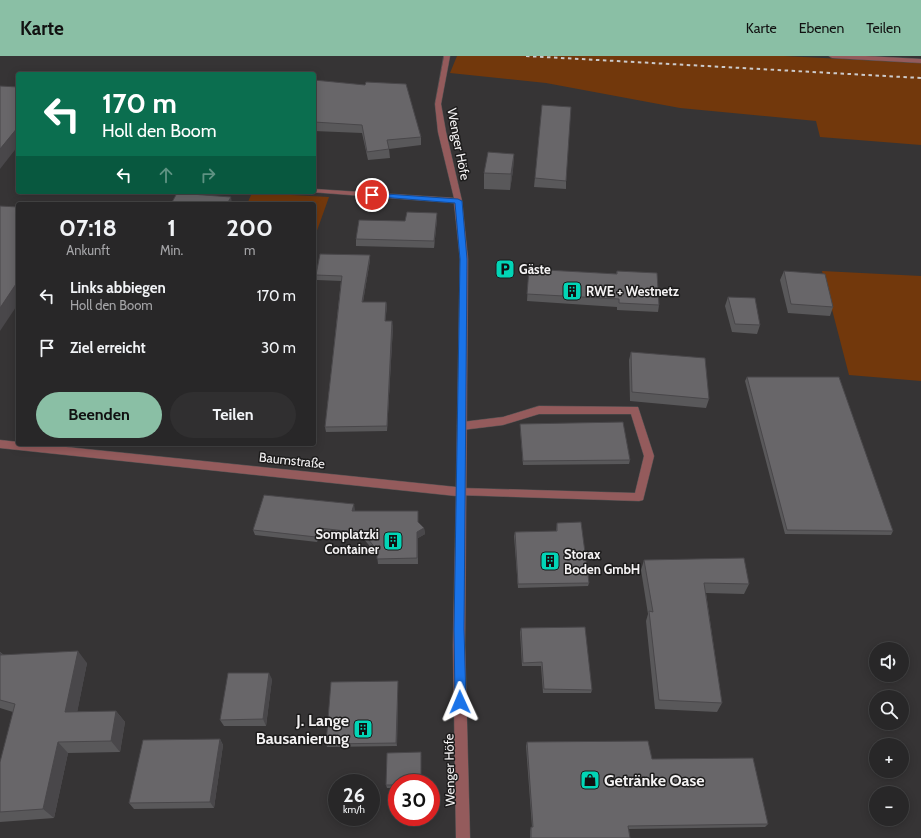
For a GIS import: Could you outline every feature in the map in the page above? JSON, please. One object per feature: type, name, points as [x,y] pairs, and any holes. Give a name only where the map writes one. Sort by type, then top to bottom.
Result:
[{"type":"street","name":"Wenger Höfe","points":[[448,56],[438,104],[442,132],[458,201],[464,259],[459,645],[463,838]]},
{"type":"street","points":[[832,56],[921,61]]},
{"type":"street","points":[[316,191],[458,201]]},
{"type":"street","name":"Baumstraße","points":[[19,446],[461,492],[639,497],[649,456],[635,410],[539,410],[503,421],[462,426]]},
{"type":"street","name":"Baumstraße","points":[[0,444],[16,446]]},
{"type":"shaded area","points":[[457,56],[784,56],[921,63],[921,145],[820,137],[816,121],[680,108],[546,83],[450,73]]},
{"type":"shaded area","points":[[252,194],[329,197],[316,233],[316,202],[248,202]]},
{"type":"shaded area","points":[[822,271],[921,276],[921,381],[849,375]]},
{"type":"building","points":[[316,80],[365,85],[366,82],[406,84],[421,137],[387,140],[389,149],[367,152],[362,125],[316,122]]},
{"type":"building","points":[[0,86],[16,87],[16,129],[0,149]]},
{"type":"building","points":[[542,105],[571,107],[566,181],[535,178]]},
{"type":"building","points":[[488,152],[514,154],[511,174],[484,173]]},
{"type":"building","points":[[176,194],[231,197],[228,202],[172,202]]},
{"type":"building","points":[[0,206],[16,207],[16,284],[0,308]]},
{"type":"building","points":[[407,212],[437,213],[434,241],[356,239],[359,220],[405,221]]},
{"type":"building","points":[[320,254],[370,255],[362,302],[386,302],[385,321],[392,321],[387,426],[325,427],[342,276],[316,275]]},
{"type":"building","points":[[529,269],[617,274],[617,271],[657,273],[659,305],[619,303],[619,299],[527,294]]},
{"type":"building","points":[[784,271],[825,274],[833,307],[791,304]]},
{"type":"building","points":[[728,297],[755,298],[760,325],[735,324]]},
{"type":"building","points":[[631,352],[705,358],[709,399],[632,392]]},
{"type":"building","points":[[747,377],[839,377],[893,531],[787,530]]},
{"type":"building","points":[[623,422],[630,460],[523,461],[520,424]]},
{"type":"building","points":[[264,495],[354,504],[352,511],[418,511],[418,522],[424,528],[417,532],[417,558],[377,559],[377,550],[363,533],[319,528],[316,537],[253,530]]},
{"type":"building","name":"Storax Boden GmbH","points":[[581,522],[589,583],[518,584],[515,532],[557,531],[557,523]]},
{"type":"building","points":[[744,558],[749,584],[704,583],[722,703],[659,700],[649,611],[653,612],[644,560]]},
{"type":"building","points":[[585,627],[592,690],[544,689],[542,662],[523,663],[521,628]]},
{"type":"building","points":[[78,651],[65,712],[116,711],[111,741],[58,742],[43,809],[0,812],[0,762],[15,704],[0,700],[0,655]]},
{"type":"building","points":[[228,673],[269,673],[263,719],[220,720]]},
{"type":"building","name":"J. Lange Bausanierung","points":[[398,681],[396,743],[326,744],[331,682]]},
{"type":"building","points":[[220,739],[210,802],[129,803],[143,740]]},
{"type":"building","points":[[648,741],[652,759],[753,758],[768,824],[628,826],[630,838],[531,838],[531,827],[533,827],[527,742]]},
{"type":"building","points":[[421,752],[421,774],[388,774],[388,785],[386,785],[387,753]]},
{"type":"railway","points":[[526,56],[921,78]]},
{"type":"place","name":"Gäste","points":[[505,269]]},
{"type":"place","name":"RWE + Westnetz","points":[[572,291]]},
{"type":"place","name":"Somplatzki Container","points":[[393,541]]},
{"type":"place","name":"Storax Boden GmbH","points":[[550,561]]},
{"type":"place","name":"J. Lange Bausanierung","points":[[363,729]]},
{"type":"place","name":"Getränke Oase","points":[[590,780]]},
{"type":"route","points":[[372,195],[458,201],[464,259],[459,629],[460,702]]}]
